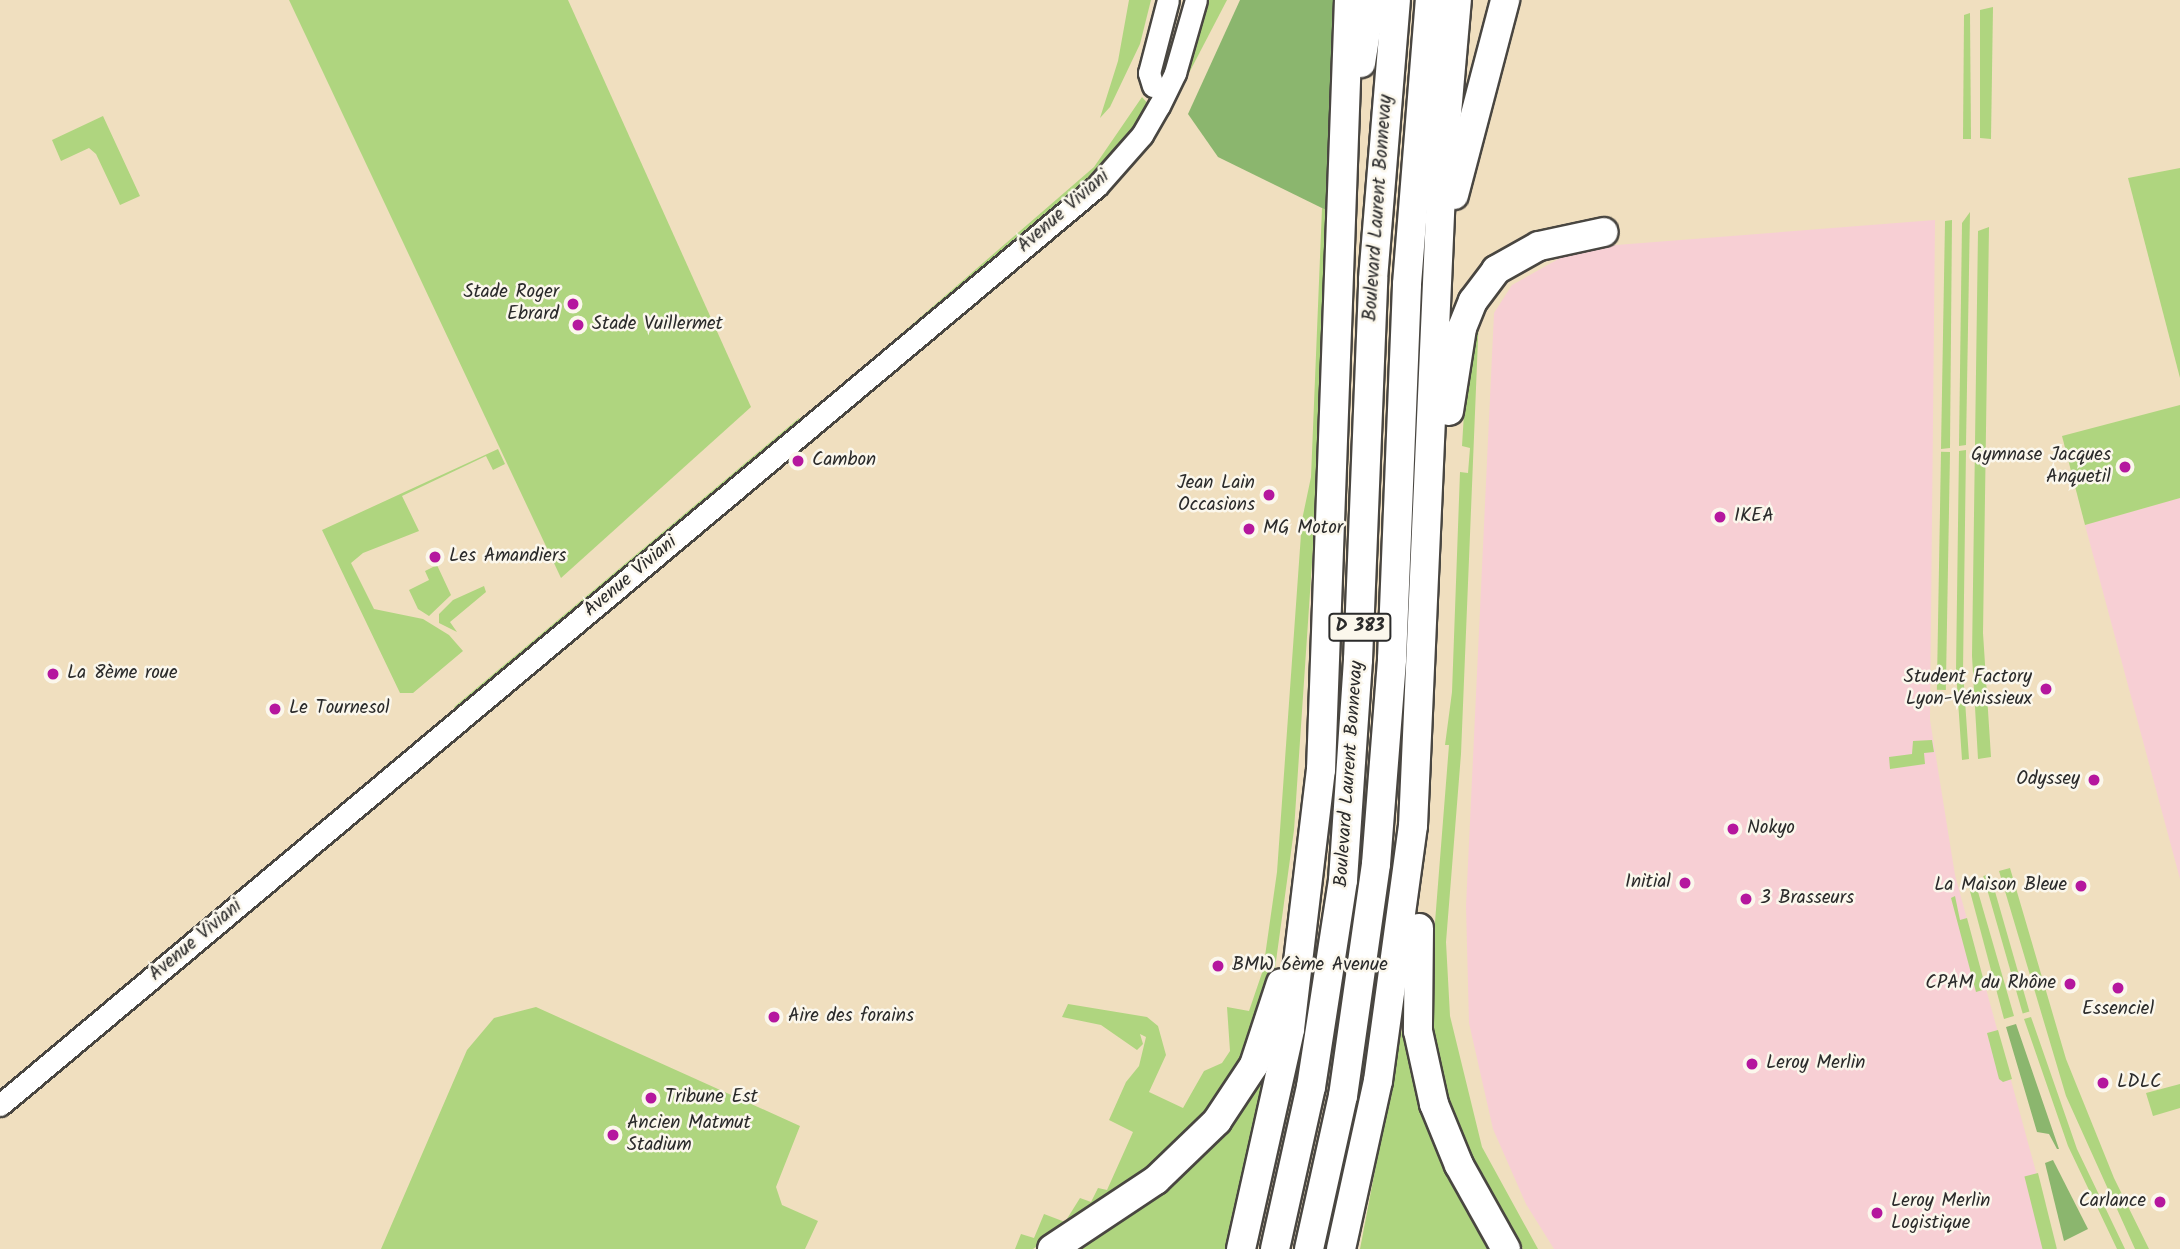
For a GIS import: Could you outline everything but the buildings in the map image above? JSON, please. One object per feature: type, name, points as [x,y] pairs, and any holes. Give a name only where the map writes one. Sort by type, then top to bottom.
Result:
[{"type":"highway","points":[[1241,1249],[1290,1029],[1321,770],[1344,205],[1349,0]]},
{"type":"highway","points":[[1344,205],[1371,0]]},
{"type":"highway","name":"Boulevard Laurent Bonnevay","points":[[1275,1249],[1311,1087],[1343,880],[1358,660],[1373,279],[1396,0]]},
{"type":"highway","name":"Boulevard Laurent Bonnevay","points":[[1309,1249],[1358,1014],[1379,839],[1392,659],[1407,284],[1430,0]]},
{"type":"highway","points":[[1457,0],[1442,170],[1419,750],[1422,884],[1416,995],[1421,1052],[1446,1137],[1506,1249]]},
{"type":"highway","points":[[1438,302],[1455,190],[1505,4]]},
{"type":"highway","points":[[1427,559],[1458,342],[1474,301],[1496,270],[1511,259],[1539,246],[1604,232]]},
{"type":"highway","points":[[1341,1249],[1394,984],[1419,750]]},
{"type":"highway","points":[[1052,1249],[1110,1213],[1191,1150],[1217,1121],[1254,1065],[1280,990],[1321,770]]},
{"type":"street","points":[[1156,96],[1149,73],[1168,0]]},
{"type":"street","name":"Avenue Viviani","points":[[0,1105],[1097,186],[1142,135],[1156,96],[1175,73],[1196,0]]},
{"type":"shaded area","points":[[1935,220],[1930,720],[1955,875],[2057,1249],[1554,1249],[1526,1204],[1493,1129],[1469,1023],[1466,906],[1494,313],[1512,285],[1578,248]]},
{"type":"shaded area","points":[[2180,498],[2180,879],[2085,525]]},
{"type":"green space","name":"Stade Vuillermet","points":[[289,0],[568,0],[751,407],[561,578]]},
{"type":"green space","points":[[1129,0],[1151,0],[1140,44],[1110,107],[1100,118],[1118,61]]},
{"type":"green space","points":[[1206,0],[1227,0],[1189,73],[1185,72]]},
{"type":"green space","points":[[1240,0],[1339,0],[1328,211],[1218,157],[1188,114]]},
{"type":"green space","points":[[1993,7],[1991,139],[1980,138],[1980,10]]},
{"type":"green space","points":[[1970,13],[1971,139],[1963,139],[1964,15]]},
{"type":"green space","points":[[1142,97],[1150,106],[1109,162],[850,378],[1094,167]]},
{"type":"green space","points":[[103,116],[140,196],[120,205],[96,154],[89,148],[61,161],[52,140]]},
{"type":"green space","points":[[2180,168],[2180,378],[2128,178]]},
{"type":"green space","points":[[1322,208],[1328,211],[1320,444],[1294,830],[1273,983],[1231,1085],[1151,1171],[1033,1249],[1015,1249],[1021,1234],[1034,1238],[1044,1214],[1065,1222],[1080,1198],[1091,1202],[1098,1188],[1107,1190],[1133,1132],[1109,1120],[1126,1082],[1139,1066],[1146,1037],[1140,1034],[1143,1044],[1137,1050],[1101,1025],[1062,1017],[1068,1004],[1147,1017],[1158,1026],[1166,1055],[1149,1092],[1183,1108],[1204,1071],[1222,1063],[1230,1051],[1227,1007],[1249,1011],[1263,970],[1277,872],[1302,520],[1311,477]]},
{"type":"green space","points":[[1970,212],[1966,445],[1959,446],[1962,223]]},
{"type":"green space","points":[[1952,220],[1950,448],[1941,449],[1945,221]]},
{"type":"green space","points":[[1989,227],[1983,633],[1991,757],[1978,759],[1972,656],[1978,231]]},
{"type":"green space","points":[[1479,315],[1461,754],[1446,942],[1450,1016],[1482,1147],[1538,1249],[1523,1249],[1478,1172],[1453,1116],[1438,1063],[1429,998],[1449,745],[1445,745],[1452,692],[1460,472],[1468,473],[1470,448],[1462,446],[1468,347]]},
{"type":"green space","name":"Gymnase Jacques Anquetil","points":[[2180,405],[2180,498],[2085,525],[2062,436]]},
{"type":"green space","points":[[799,418],[802,422],[457,710],[454,707]]},
{"type":"green space","points":[[498,449],[505,464],[493,470],[486,456],[402,496],[419,531],[363,553],[351,563],[374,609],[423,619],[449,635],[463,651],[413,693],[400,693],[322,530]]},
{"type":"green space","points":[[1966,450],[1963,671],[1969,759],[1962,760],[1956,671],[1959,451]]},
{"type":"green space","points":[[1941,452],[1950,452],[1946,690],[1937,690]]},
{"type":"green space","points":[[437,565],[451,595],[429,616],[418,609],[409,590],[429,580],[425,571]]},
{"type":"green space","points":[[484,586],[486,592],[450,622],[457,632],[439,623],[439,614],[453,600]]},
{"type":"green space","points":[[1932,740],[1934,752],[1924,753],[1925,764],[1890,769],[1889,757],[1912,754],[1913,741]]},
{"type":"green space","points":[[386,765],[389,768],[247,909],[245,906]]},
{"type":"green space","points":[[2010,868],[2066,1059],[2114,1178],[2149,1249],[2135,1249],[2066,1096],[1999,871]]},
{"type":"green space","points":[[1990,874],[2029,1011],[2023,1013],[1983,876]]},
{"type":"green space","points":[[1974,878],[2014,1016],[2004,1019],[1967,880]]},
{"type":"green space","points":[[1955,896],[1960,920],[1967,918],[1986,989],[1976,992],[1951,898]]},
{"type":"green space","points":[[1407,1003],[1497,1249],[1360,1249]]},
{"type":"green space","name":"Ancien Matmut Stadium","points":[[536,1007],[800,1126],[776,1187],[782,1205],[818,1221],[805,1249],[381,1249],[467,1050],[494,1018]]},
{"type":"green space","points":[[2031,1017],[2077,1149],[2125,1249],[2117,1249],[2068,1146],[2024,1019]]},
{"type":"green space","points":[[2016,1024],[2059,1149],[2049,1134],[2037,1132],[2006,1027]]},
{"type":"green space","points":[[1998,1030],[2012,1079],[2003,1082],[1999,1079],[1987,1033]]},
{"type":"green space","points":[[1272,1048],[1227,1249],[1065,1249],[1124,1212]]},
{"type":"green space","points":[[2180,1084],[2180,1108],[2153,1116],[2146,1093]]},
{"type":"green space","points":[[2053,1160],[2088,1229],[2064,1241],[2045,1163]]},
{"type":"green space","points":[[2038,1173],[2057,1249],[2043,1249],[2024,1176]]},
{"type":"place","name":"Stade Roger Ebrard","points":[[573,304]]},
{"type":"place","name":"Stade Vuillermet","points":[[578,325]]},
{"type":"place","name":"Cambon","points":[[798,461]]},
{"type":"place","name":"Gymnase Jacques Anquetil","points":[[2125,467]]},
{"type":"place","name":"Jean Lain Occasions","points":[[1269,495]]},
{"type":"place","name":"IKEA","points":[[1720,517]]},
{"type":"place","name":"MG Motor","points":[[1249,529]]},
{"type":"place","name":"Les Amandiers","points":[[435,557]]},
{"type":"place","name":"La 8ème roue","points":[[53,674]]},
{"type":"place","name":"Student Factory Lyon-Vénissieux","points":[[2046,689]]},
{"type":"place","name":"Le Tournesol","points":[[275,709]]},
{"type":"place","name":"Odyssey","points":[[2094,780]]},
{"type":"place","name":"Nokyo","points":[[1733,829]]},
{"type":"place","name":"Initial","points":[[1685,883]]},
{"type":"place","name":"La Maison Bleue","points":[[2081,886]]},
{"type":"place","name":"3 Brasseurs","points":[[1746,899]]},
{"type":"place","name":"BMW 6ème Avenue","points":[[1218,966]]},
{"type":"place","name":"CPAM du Rhône","points":[[2070,984]]},
{"type":"place","name":"Essenciel","points":[[2118,988]]},
{"type":"place","name":"Aire des forains","points":[[774,1017]]},
{"type":"place","name":"Leroy Merlin","points":[[1752,1064]]},
{"type":"place","name":"LDLC","points":[[2103,1083]]},
{"type":"place","name":"Tribune Est","points":[[651,1098]]},
{"type":"place","name":"Ancien Matmut Stadium","points":[[613,1135]]},
{"type":"place","name":"Carlance","points":[[2160,1202]]},
{"type":"place","name":"Leroy Merlin Logistique","points":[[1877,1213]]}]
